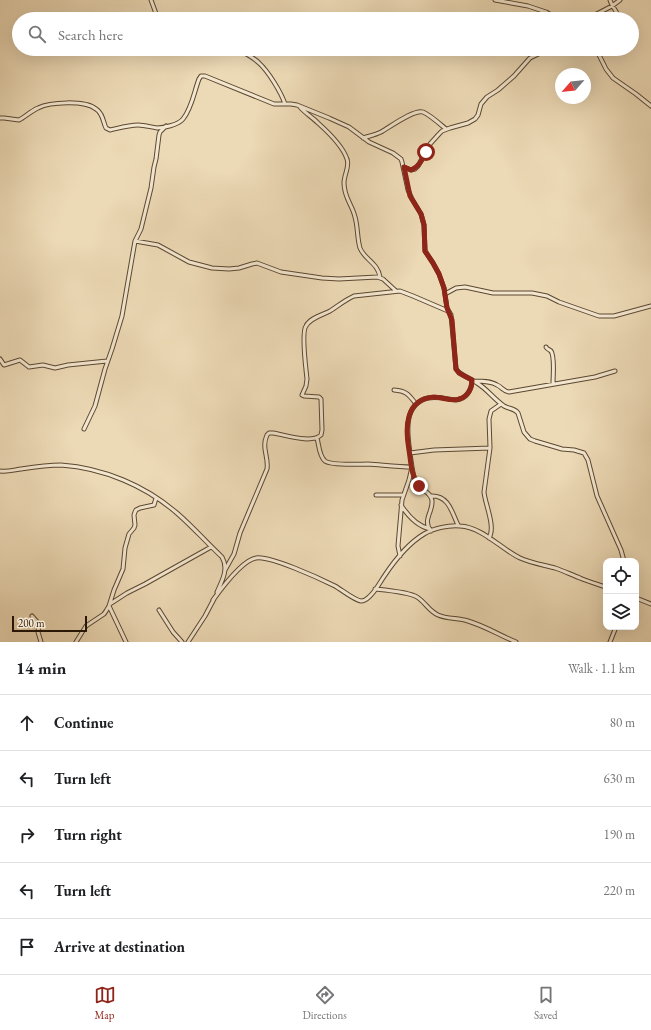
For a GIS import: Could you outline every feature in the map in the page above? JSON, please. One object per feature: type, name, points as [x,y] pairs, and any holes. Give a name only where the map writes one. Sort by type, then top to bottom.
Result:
[{"type":"street","points":[[151,0],[155,12]]},
{"type":"street","points":[[497,0],[528,6],[546,12]]},
{"type":"street","points":[[509,0],[512,3]]},
{"type":"street","points":[[610,0],[616,12]]},
{"type":"street","points":[[600,12],[620,0]]},
{"type":"street","points":[[249,56],[259,62],[264,68],[281,94],[285,104]]},
{"type":"street","points":[[404,167],[411,170],[415,169],[434,139],[442,131],[453,126],[468,123],[475,119],[478,115],[481,104],[487,97],[510,80],[530,58],[534,56]]},
{"type":"street","points":[[600,56],[606,69],[613,78],[651,106]]},
{"type":"street","points":[[0,118],[19,120],[43,106],[78,104],[97,109],[103,118],[106,128],[110,130],[136,125],[145,125],[158,128],[178,123],[182,120],[190,105],[201,76],[208,77],[274,104],[291,104],[299,106],[329,118],[349,127],[363,138],[400,158],[404,167],[410,196],[421,214],[424,225],[425,251],[439,274],[451,315],[456,369],[459,373],[483,387],[501,404],[509,409],[514,409],[518,413],[524,432],[530,439],[562,450],[580,451],[586,455],[598,496],[623,558]]},
{"type":"street","points":[[299,106],[326,130],[347,158],[348,164],[344,180],[345,191],[348,202],[356,218],[359,245],[362,253],[379,271],[380,278]]},
{"type":"street","points":[[363,138],[380,132],[419,111],[426,113],[446,129]]},
{"type":"street","points":[[84,429],[95,406],[107,361],[122,316],[135,241],[141,229],[151,188],[160,132],[166,126]]},
{"type":"street","points":[[135,241],[158,245],[189,262],[212,268],[239,268],[257,263],[281,272],[322,278],[339,279],[372,277],[380,278],[396,291]]},
{"type":"street","points":[[445,294],[456,288],[465,287],[494,293],[532,293],[547,296],[559,302],[599,316],[614,316],[651,306]]},
{"type":"street","points":[[225,570],[234,554],[240,533],[268,469],[264,445],[267,435],[269,433],[273,433],[312,439],[321,435],[321,399],[319,397],[302,395],[307,379],[305,327],[311,320],[331,310],[348,298],[396,291],[404,292],[449,312]]},
{"type":"street","points":[[546,347],[552,354],[553,358],[552,384]]},
{"type":"street","points":[[0,359],[4,365],[20,360],[29,367],[43,365],[55,368],[107,361]]},
{"type":"street","points":[[473,381],[490,382],[509,392],[526,390],[615,371]]},
{"type":"street","points":[[458,526],[451,508],[446,502],[441,498],[431,496],[416,482],[412,468],[407,436],[408,424],[411,413],[416,404],[422,400],[435,397],[460,399],[466,396],[470,391],[473,381]]},
{"type":"street","points":[[394,390],[404,392],[410,396],[416,404]]},
{"type":"street","points":[[489,538],[491,532],[484,492],[491,438],[489,419],[491,411],[501,404]]},
{"type":"street","points":[[317,438],[319,450],[324,460],[330,463],[370,464],[412,468]]},
{"type":"street","points":[[410,453],[434,450],[490,448]]},
{"type":"street","points":[[0,471],[60,465],[97,471],[119,478],[146,492],[177,514],[222,557],[225,564],[224,576],[213,600],[205,616],[188,642]]},
{"type":"street","points":[[400,556],[398,546],[401,505],[412,468]]},
{"type":"street","points":[[376,495],[403,495]]},
{"type":"street","points":[[431,496],[432,501],[427,521],[431,530]]},
{"type":"street","points":[[76,642],[86,626],[104,614],[110,605],[114,590],[123,570],[124,552],[128,537],[135,526],[135,512],[140,508],[154,505],[156,498]]},
{"type":"street","points":[[401,505],[413,520],[423,527],[431,530]]},
{"type":"street","points":[[213,600],[230,579],[248,561],[261,557],[278,562],[340,588],[359,600],[365,600],[369,598],[400,556],[417,539],[431,530],[458,526],[466,526],[521,558],[603,586]]},
{"type":"street","points":[[110,605],[127,593],[211,547]]},
{"type":"street","points":[[375,589],[415,596],[435,614],[470,621],[516,642]]},
{"type":"street","points":[[639,599],[651,604]]},
{"type":"street","points":[[110,605],[126,642]]},
{"type":"street","points":[[159,610],[173,632],[182,642]]},
{"type":"street","points":[[32,616],[39,624],[38,632],[41,642]]},
{"type":"street","points":[[610,642],[615,630]]},
{"type":"route","points":[[419,486],[416,482],[412,468],[407,436],[409,418],[413,408],[422,400],[428,398],[440,397],[456,400],[460,399],[466,396],[472,385],[472,380],[459,373],[456,369],[452,320],[447,308],[444,288],[439,274],[425,251],[423,219],[408,190],[404,167],[408,170],[415,169],[426,152]]}]
